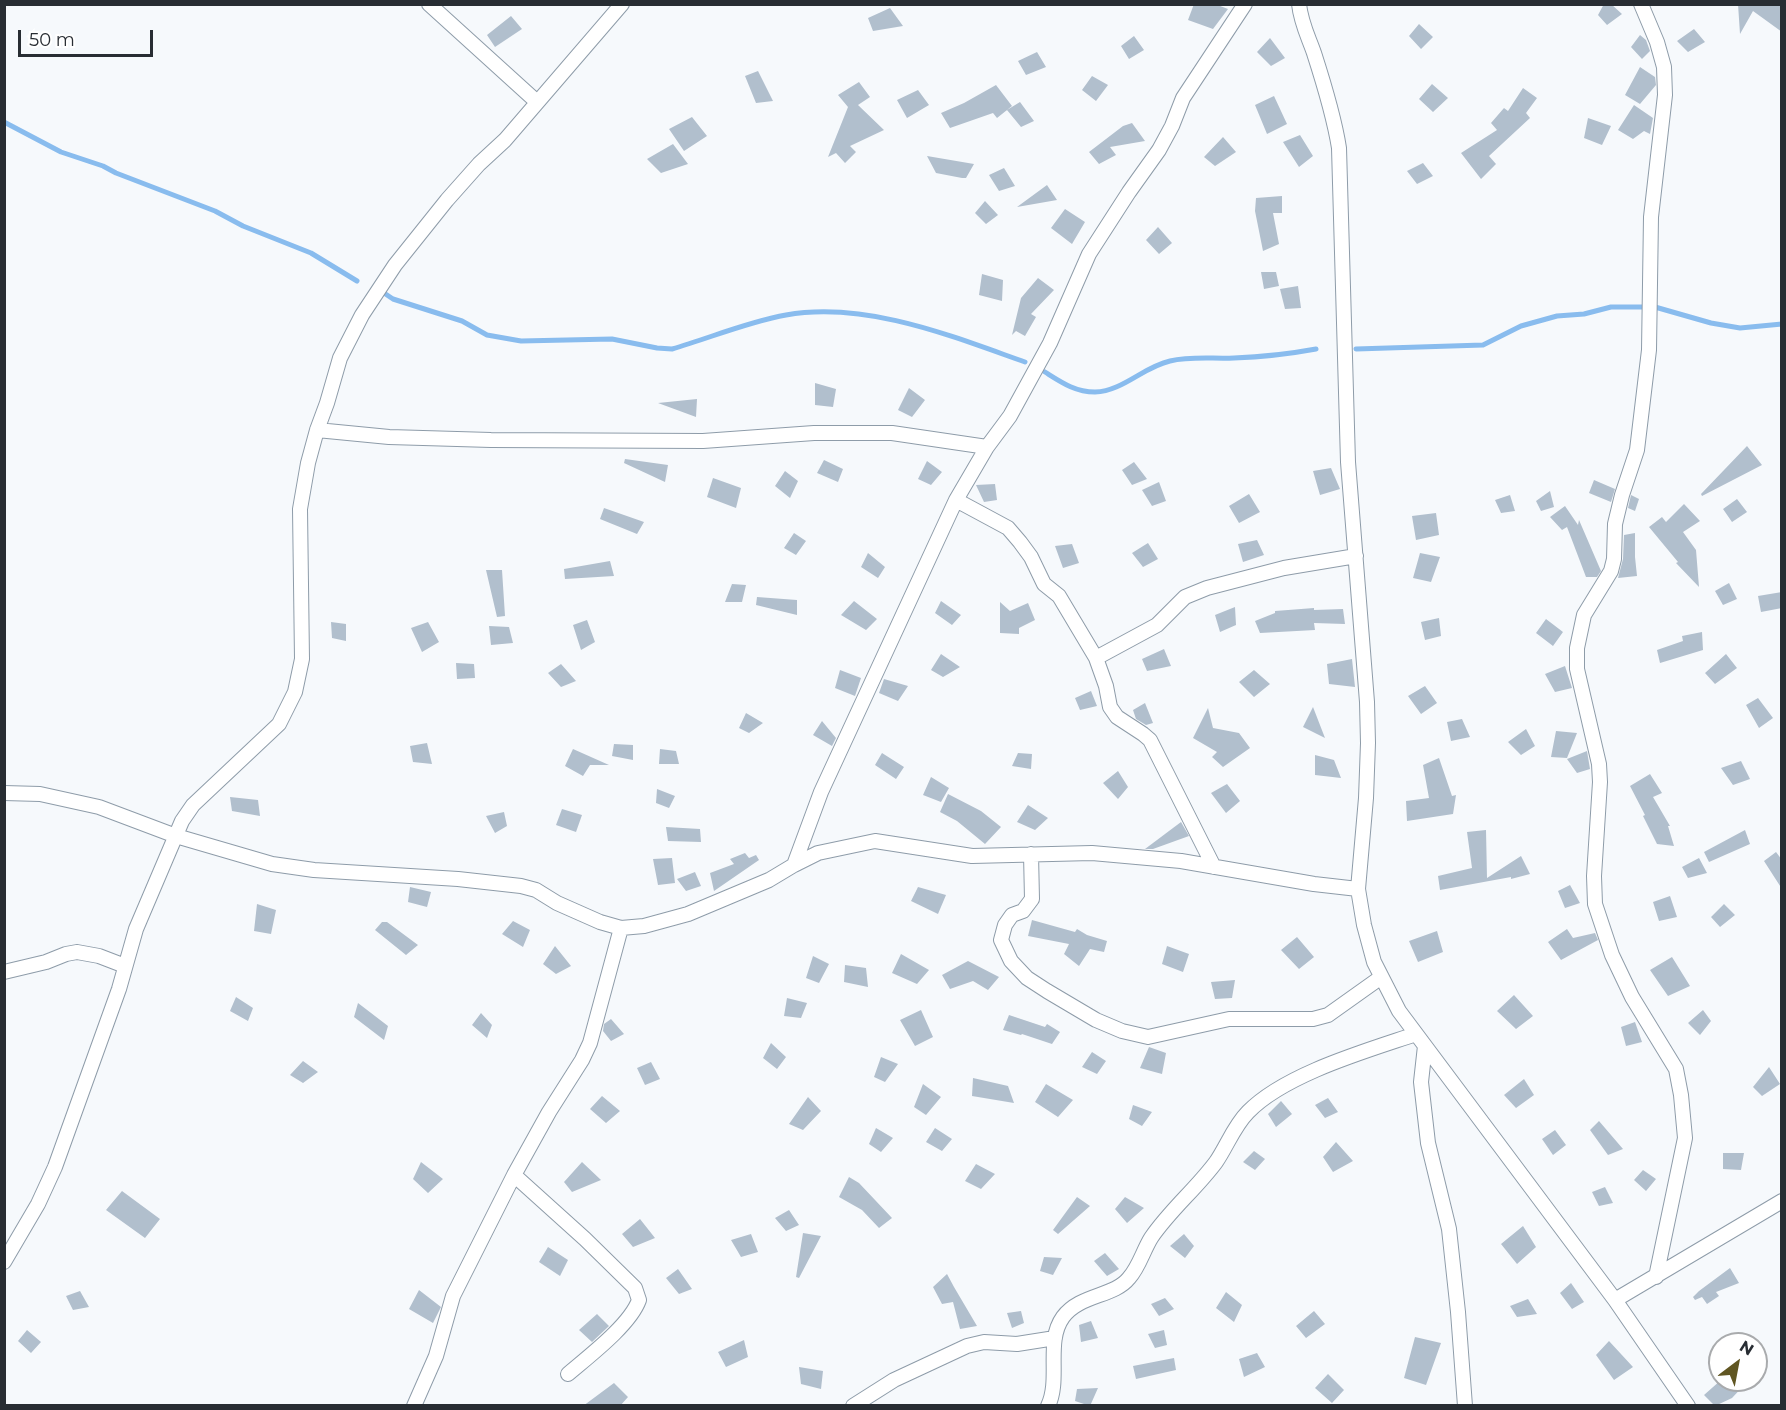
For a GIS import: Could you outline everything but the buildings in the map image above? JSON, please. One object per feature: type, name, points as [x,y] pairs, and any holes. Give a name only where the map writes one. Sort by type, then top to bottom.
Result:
[{"type":"street","points":[[429,4],[537,102]]},
{"type":"street","points":[[4,1262],[38,1204],[55,1167],[98,1051],[136,929],[182,821],[193,805],[279,724],[295,692],[302,659],[300,509],[308,463],[340,358],[362,315],[395,265],[447,200],[479,164],[505,140],[622,4]]},
{"type":"street","points":[[794,864],[821,792],[956,500],[987,447],[1010,416],[1050,343],[1089,254],[1159,150],[1172,126],[1182,98],[1245,4]]},
{"type":"street","points":[[1299,4],[1301,21],[1334,119],[1339,148],[1348,462],[1367,702],[1366,798],[1358,889],[1364,925],[1380,978],[1399,1011],[1616,1300],[1688,1406]]},
{"type":"street","points":[[1641,4],[1657,42],[1664,68],[1665,95],[1651,217],[1649,350],[1636,450],[1615,524],[1613,565],[1607,582],[1584,615],[1577,648],[1577,669],[1599,764],[1595,904],[1612,955],[1632,997],[1676,1069],[1681,1095],[1685,1138],[1656,1277]]},
{"type":"street","points":[[317,430],[389,437],[491,440],[703,441],[814,433],[892,433],[987,447]]},
{"type":"street","points":[[956,500],[1008,528],[1031,557],[1044,584],[1059,596],[1096,658],[1106,686],[1110,707],[1117,717],[1150,740],[1214,867]]},
{"type":"street","points":[[1096,658],[1157,626],[1185,597],[1207,588],[1284,568],[1356,556]]},
{"type":"street","points":[[4,793],[39,794],[99,807],[176,836],[272,864],[314,870],[458,879],[520,886],[536,891],[556,903],[600,922],[621,928],[644,926],[688,914],[769,880],[794,864],[818,853],[875,841],[972,856],[1092,853],[1181,861],[1314,884],[1358,889]]},
{"type":"street","points":[[1031,854],[1032,899],[1023,911],[1012,915],[1005,925],[1001,940],[1011,961],[1027,978],[1047,991],[1096,1020],[1122,1031],[1149,1037],[1228,1019],[1313,1019],[1328,1015],[1380,978]]},
{"type":"street","points":[[414,1406],[436,1356],[453,1296],[514,1175],[590,1043],[621,928]]},
{"type":"street","points":[[4,972],[77,952],[99,956],[125,966]]},
{"type":"street","points":[[1048,1406],[1053,1387],[1055,1338],[1063,1317],[1083,1300],[1119,1287],[1130,1278],[1151,1239],[1217,1160],[1247,1112],[1274,1091],[1309,1073],[1416,1034]]},
{"type":"street","points":[[1425,1046],[1421,1082],[1428,1143],[1449,1229],[1465,1406]]},
{"type":"street","points":[[514,1175],[585,1239],[634,1288],[639,1300],[636,1308],[611,1335],[568,1374]]},
{"type":"street","points":[[1616,1300],[1782,1201]]},
{"type":"street","points":[[853,1406],[894,1380],[968,1346],[984,1342],[1017,1344],[1055,1338]]},
{"type":"waterway","points":[[4,122],[61,152],[103,166],[215,211],[243,226],[311,253],[357,281]]},
{"type":"waterway","points":[[384,293],[393,299],[462,321],[487,335],[521,341],[612,339],[672,349],[771,318],[816,312],[847,313],[877,317],[938,332],[1025,362]]},
{"type":"waterway","points":[[1356,349],[1483,345],[1521,326],[1557,316],[1584,314],[1611,307],[1655,307],[1711,323],[1740,328],[1782,324]]},
{"type":"waterway","points":[[1045,372],[1075,388],[1095,392],[1115,388],[1151,368],[1178,359],[1265,356],[1316,349]]}]
